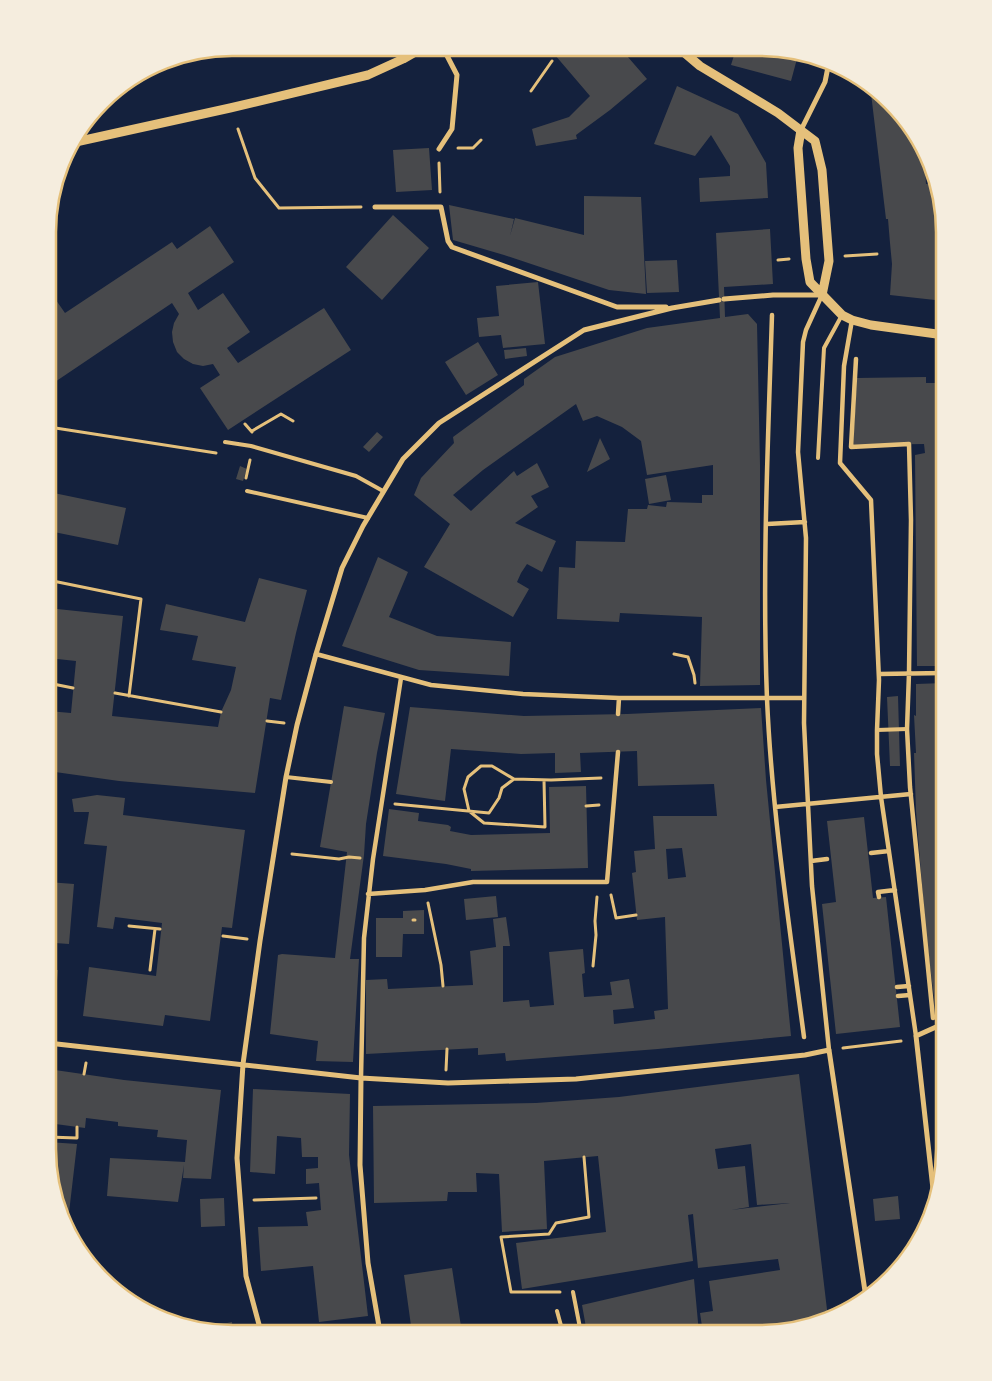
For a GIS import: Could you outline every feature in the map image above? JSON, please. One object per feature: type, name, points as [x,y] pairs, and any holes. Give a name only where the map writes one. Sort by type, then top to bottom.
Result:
[{"type":"street","points":[[688,56],[700,66],[778,113],[815,141],[822,170],[829,261],[822,294],[806,330],[803,345],[798,452],[806,538],[804,698],[807,803],[829,1050],[865,1290]]},
{"type":"street","points":[[82,141],[368,75],[407,57]]},
{"type":"street","points":[[439,149],[452,129],[457,75],[447,57]]},
{"type":"street","points":[[827,70],[825,82],[801,130],[798,148],[807,266],[810,282],[842,315],[852,320],[871,325],[936,334]]},
{"type":"street","points":[[375,207],[440,207],[448,241],[452,247],[617,307],[672,308]]},
{"type":"street","points":[[259,1325],[246,1276],[237,1158],[243,1064],[286,777],[297,725],[342,568],[368,518],[403,459],[439,423],[584,330],[672,308],[722,299],[822,294]]},
{"type":"street","points":[[772,315],[767,524],[767,699],[774,807],[804,1036]]},
{"type":"street","points":[[852,320],[844,366],[840,463],[871,500],[879,674],[876,730],[881,797],[916,1036],[932,1182]]},
{"type":"street","points":[[856,359],[851,447],[909,444],[911,520],[907,729],[911,794],[933,1018]]},
{"type":"street","points":[[767,524],[805,522]]},
{"type":"street","points":[[316,654],[332,660],[431,685],[523,694],[619,698],[804,698]]},
{"type":"street","points":[[879,674],[936,673]]},
{"type":"street","points":[[379,1325],[368,1263],[360,1165],[364,938],[368,894],[401,678]]},
{"type":"street","points":[[618,714],[619,698]]},
{"type":"street","points":[[368,894],[425,890],[473,882],[607,882],[618,752]]},
{"type":"street","points":[[774,807],[911,794]]},
{"type":"street","points":[[871,854],[889,851]]},
{"type":"street","points":[[811,861],[827,859]]},
{"type":"street","points":[[879,897],[878,892],[895,890]]},
{"type":"street","points":[[897,987],[908,986]]},
{"type":"street","points":[[898,996],[910,995]]},
{"type":"street","points":[[916,1036],[935,1027]]},
{"type":"street","points":[[56,1044],[361,1078],[448,1083],[576,1079],[805,1055],[829,1050]]},
{"type":"lane","points":[[818,458],[824,348],[842,315]]},
{"type":"lane","points":[[225,442],[251,446],[356,476],[383,491]]},
{"type":"lane","points":[[247,490],[368,518]]},
{"type":"lane","points":[[876,730],[907,729]]},
{"type":"lane","points":[[286,777],[331,782]]},
{"type":"lane","points":[[573,1292],[579,1325]]},
{"type":"lane","points":[[557,1311],[560,1325]]},
{"type":"path","points":[[531,91],[552,61]]},
{"type":"path","points":[[238,129],[255,178],[279,208],[375,207]]},
{"type":"path","points":[[440,207],[439,149],[474,148],[481,140]]},
{"type":"path","points":[[842,256],[877,254]]},
{"type":"path","points":[[778,260],[789,259]]},
{"type":"path","points":[[251,432],[281,414],[293,421]]},
{"type":"path","points":[[56,428],[222,454]]},
{"type":"path","points":[[247,490],[244,488],[251,446]]},
{"type":"path","points":[[56,582],[141,599],[130,696]]},
{"type":"path","points":[[674,654],[688,657],[694,676],[696,698]]},
{"type":"path","points":[[56,685],[73,688]]},
{"type":"path","points":[[115,694],[220,712]]},
{"type":"path","points":[[544,780],[545,827],[484,823],[469,811],[464,789],[468,777],[481,766],[492,766],[514,778],[544,780],[594,779]]},
{"type":"path","points":[[393,804],[489,813],[499,798],[502,788],[514,778]]},
{"type":"path","points":[[573,780],[573,786]]},
{"type":"path","points":[[292,854],[340,859],[349,856]]},
{"type":"path","points":[[425,890],[444,986]]},
{"type":"path","points":[[593,966],[596,934],[595,906]]},
{"type":"path","points":[[614,907],[616,918],[636,915]]},
{"type":"path","points":[[129,926],[160,929]]},
{"type":"path","points":[[150,970],[155,929]]},
{"type":"path","points":[[223,936],[260,941]]},
{"type":"path","points":[[829,1050],[905,1040],[916,1036]]},
{"type":"path","points":[[56,1137],[77,1138],[77,1128]]},
{"type":"path","points":[[573,1292],[511,1292],[501,1237],[549,1234],[556,1223],[589,1217],[584,1157]]},
{"type":"path","points":[[254,1200],[316,1198]]},
{"type":"building","points":[[556,56],[627,56],[647,79],[576,135],[577,139],[536,146],[532,129],[569,117],[590,96]]},
{"type":"building","points":[[734,56],[760,56],[797,60],[791,81],[731,65]]},
{"type":"building","points":[[677,86],[738,114],[766,163],[768,198],[700,202],[699,178],[730,176],[730,166],[711,135],[695,156],[654,144]]},
{"type":"building","points":[[871,96],[892,116],[906,134],[918,154],[925,175],[926,184],[929,184],[930,187],[936,232],[936,300],[890,295],[892,264],[888,219],[886,219]]},
{"type":"building","points":[[429,148],[432,190],[396,192],[393,150]]},
{"type":"building","points":[[584,196],[641,197],[646,294],[609,290],[453,240],[449,205],[514,219],[510,236],[515,218],[584,235]]},
{"type":"building","points":[[393,215],[429,248],[382,300],[346,267]]},
{"type":"building","points":[[210,226],[234,262],[188,293],[198,310],[223,293],[250,332],[227,348],[238,363],[324,308],[351,350],[228,430],[200,388],[220,375],[213,364],[203,366],[193,364],[177,352],[172,332],[179,314],[172,303],[56,381],[56,300],[65,313],[172,242],[177,249]]},
{"type":"building","points":[[770,229],[773,284],[724,287],[725,317],[748,314],[757,324],[760,465],[760,685],[700,686],[702,617],[620,613],[619,622],[557,619],[559,567],[575,568],[576,541],[625,542],[628,509],[647,509],[648,505],[666,507],[667,502],[702,503],[702,495],[713,495],[713,465],[647,475],[641,441],[622,427],[597,416],[583,421],[576,404],[483,470],[453,495],[471,511],[514,471],[517,476],[537,463],[549,487],[531,496],[538,507],[515,523],[556,541],[542,572],[527,564],[521,573],[517,582],[529,589],[513,617],[424,567],[450,524],[414,495],[421,478],[454,443],[453,437],[524,385],[524,379],[555,357],[647,328],[720,318],[716,233]]},
{"type":"building","points":[[677,260],[679,292],[647,293],[645,261]]},
{"type":"building","points":[[538,282],[545,344],[503,348],[501,335],[479,337],[477,318],[499,316],[496,286]]},
{"type":"building","points":[[478,342],[498,375],[466,395],[445,362]]},
{"type":"building","points":[[526,348],[527,356],[505,359],[504,350]]},
{"type":"building","points":[[926,377],[926,383],[936,383],[936,666],[917,666],[915,455],[925,453],[924,444],[853,445],[857,378]]},
{"type":"building","points":[[377,432],[383,437],[369,452],[363,447]]},
{"type":"building","points":[[600,438],[610,459],[587,472]]},
{"type":"building","points":[[240,466],[247,469],[243,481],[236,479]]},
{"type":"building","points":[[666,475],[671,500],[649,504],[645,479]]},
{"type":"building","points":[[56,493],[126,508],[118,545],[56,532]]},
{"type":"building","points":[[378,557],[408,572],[389,617],[437,636],[511,642],[509,676],[419,670],[342,646]]},
{"type":"building","points":[[259,578],[307,590],[281,700],[270,698],[255,793],[119,781],[56,772],[56,712],[71,713],[76,661],[56,659],[56,609],[123,616],[112,716],[218,727],[221,712],[231,690],[236,667],[192,660],[198,636],[160,630],[166,604],[245,622]]},
{"type":"building","points":[[936,683],[935,1005],[926,935],[916,811],[914,715],[916,716],[916,684]]},
{"type":"building","points":[[898,696],[900,766],[890,766],[887,697]]},
{"type":"building","points":[[344,706],[385,713],[366,824],[364,855],[350,959],[359,959],[353,1062],[316,1061],[318,1041],[270,1034],[278,955],[335,958],[347,852],[320,847]]},
{"type":"building","points":[[410,707],[524,716],[761,708],[766,780],[791,1036],[506,1061],[505,1053],[478,1055],[478,1048],[366,1054],[366,980],[387,979],[388,989],[473,985],[470,951],[496,947],[493,919],[506,917],[510,946],[503,946],[503,1002],[529,1000],[530,1007],[554,1005],[549,952],[583,949],[585,973],[582,974],[584,997],[612,995],[610,982],[629,979],[634,1008],[613,1010],[614,1024],[655,1019],[654,1011],[668,1009],[665,917],[637,920],[632,873],[636,872],[634,851],[655,849],[653,816],[717,816],[714,784],[638,786],[637,751],[580,753],[581,772],[555,773],[555,753],[521,754],[451,749],[445,801],[396,794]],"holes":[[[682,848],[686,877],[668,879],[666,849]]]},
{"type":"building","points":[[586,786],[588,868],[471,871],[471,869],[446,864],[383,856],[389,809],[419,813],[418,821],[448,825],[451,827],[450,831],[471,835],[550,833],[549,787]]},
{"type":"building","points":[[97,795],[125,798],[123,815],[245,830],[232,928],[222,927],[210,1021],[165,1015],[163,1026],[83,1016],[89,967],[156,976],[162,923],[115,917],[113,929],[97,927],[107,846],[84,844],[89,812],[74,812],[72,799]]},
{"type":"building","points":[[864,817],[873,898],[886,897],[900,1027],[836,1034],[822,904],[836,902],[827,821]]},
{"type":"building","points":[[56,883],[74,884],[69,944],[56,943]]},
{"type":"building","points":[[496,896],[498,917],[466,920],[464,899]]},
{"type":"building","points":[[424,910],[424,934],[403,934],[402,957],[376,957],[376,918],[403,918],[403,911]]},
{"type":"building","points":[[56,970],[58,970],[56,992]]},
{"type":"building","points":[[56,1070],[124,1080],[221,1090],[211,1179],[183,1178],[184,1165],[178,1202],[107,1196],[110,1158],[185,1162],[187,1140],[157,1137],[158,1130],[118,1126],[118,1122],[86,1118],[85,1128],[56,1124]]},
{"type":"building","points":[[799,1074],[827,1311],[805,1319],[783,1323],[702,1325],[700,1313],[713,1311],[709,1281],[780,1270],[778,1259],[698,1268],[693,1214],[688,1215],[693,1261],[522,1289],[516,1243],[606,1232],[598,1156],[544,1161],[547,1229],[502,1232],[499,1174],[476,1173],[477,1192],[448,1192],[447,1201],[374,1203],[373,1106],[536,1103],[619,1097]],"holes":[[[751,1144],[757,1205],[790,1203],[731,1210],[749,1207],[745,1166],[718,1169],[715,1149]]]},
{"type":"building","points":[[253,1089],[350,1094],[349,1155],[368,1316],[319,1322],[313,1266],[261,1271],[258,1227],[308,1226],[306,1212],[321,1210],[319,1183],[306,1184],[306,1169],[318,1168],[318,1157],[302,1157],[301,1138],[277,1136],[275,1174],[250,1172]]},
{"type":"building","points":[[56,1143],[77,1144],[69,1213],[62,1194]]},
{"type":"building","points":[[898,1196],[900,1219],[875,1221],[873,1199]]},
{"type":"building","points":[[224,1198],[225,1226],[201,1227],[200,1199]]},
{"type":"building","points":[[452,1268],[461,1325],[411,1325],[404,1275]]},
{"type":"building","points":[[694,1279],[698,1325],[586,1325],[582,1305]]},
{"type":"building","points":[[232,1322],[232,1325],[232,1325],[222,1324]]}]
